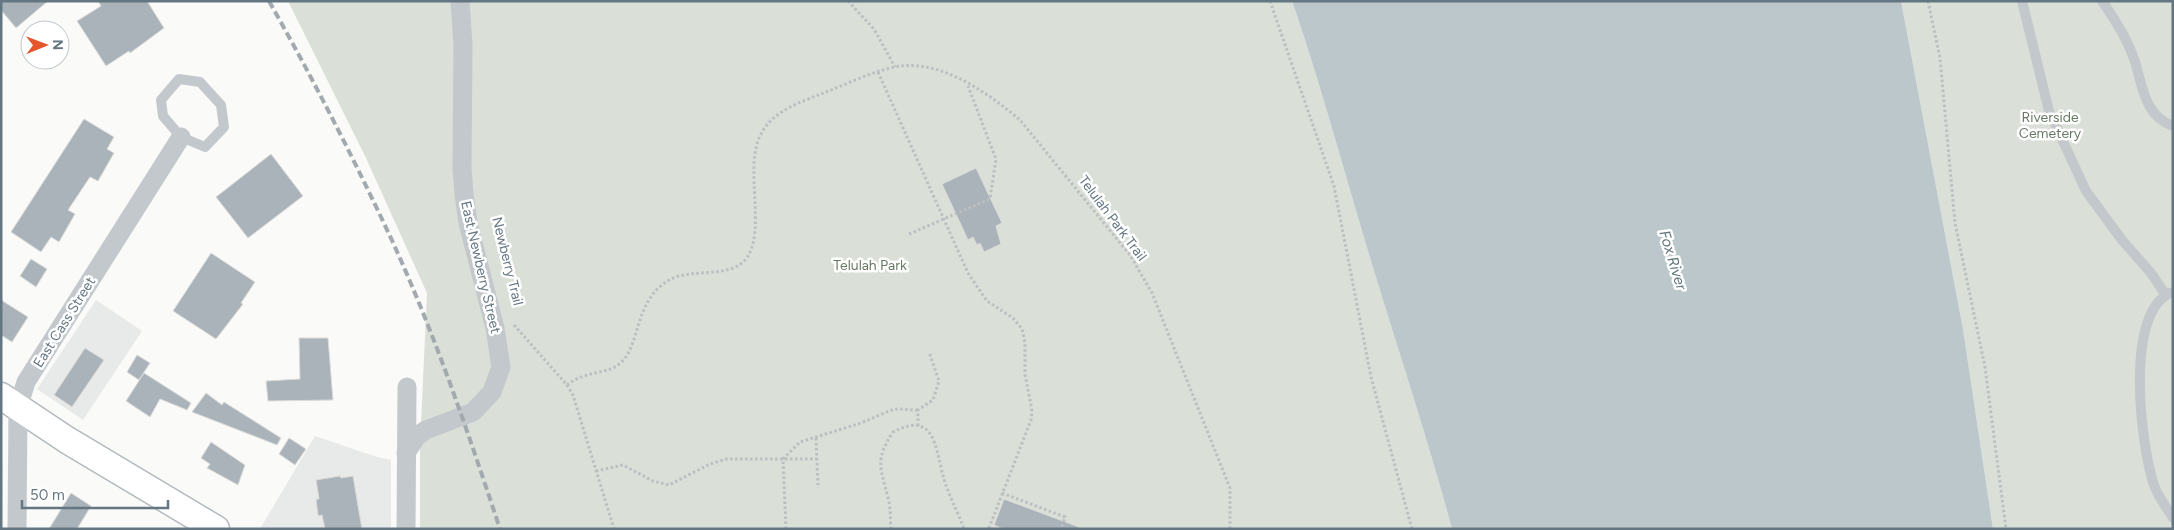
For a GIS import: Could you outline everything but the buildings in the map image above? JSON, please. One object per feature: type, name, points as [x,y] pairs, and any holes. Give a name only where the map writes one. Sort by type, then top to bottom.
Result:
[{"type":"main road","points":[[10,402],[216,529]]},
{"type":"street","name":"East Newberry Street","points":[[406,453],[417,436],[426,430],[473,412],[492,392],[500,367],[495,328],[468,223],[464,194],[462,168],[463,45],[460,1]]},
{"type":"street","name":"East Cass Street","points":[[17,529],[10,402],[26,382],[181,137]]},
{"type":"street","points":[[406,529],[407,387]]},
{"type":"lane","points":[[2022,1],[2049,111],[2086,191],[2122,240],[2169,293],[2153,308],[2146,329],[2140,364],[2141,407],[2148,461],[2154,487],[2173,518]]},
{"type":"lane","points":[[2102,1],[2114,17],[2134,58],[2147,105],[2157,118],[2173,126]]},
{"type":"lane","points":[[179,79],[200,82],[222,105],[224,127],[205,147],[181,137],[163,116],[161,100],[179,79]]},
{"type":"path","points":[[848,1],[874,29],[896,66]]},
{"type":"path","points":[[1270,1],[1334,186],[1370,377],[1412,529]]},
{"type":"path","points":[[1928,1],[1940,58],[1955,222],[1985,367],[2006,529]]},
{"type":"path","name":"Telulah Park Trail","points":[[568,385],[578,377],[619,365],[626,358],[644,306],[662,285],[684,274],[734,268],[746,259],[752,245],[755,153],[760,136],[769,123],[785,110],[878,72],[896,66],[926,67],[948,73],[968,84],[1002,104],[1020,120],[1130,255],[1152,293],[1230,488],[1230,529]]},
{"type":"path","points":[[878,72],[943,218],[977,288],[987,301],[1013,318],[1022,329],[1025,343],[1025,374],[1032,411],[1026,433],[989,528],[992,529]]},
{"type":"path","points":[[909,234],[990,199],[996,159],[968,84]]},
{"type":"path","name":"Newberry Trail","points":[[511,317],[514,324],[568,385],[578,409],[614,529]]},
{"type":"path","points":[[786,529],[783,458],[800,442],[861,423],[894,408],[918,410],[933,400],[937,393],[938,376],[930,352]]},
{"type":"path","points":[[918,410],[918,426]]},
{"type":"path","points":[[891,529],[890,504],[882,480],[881,458],[893,432],[904,426],[918,426],[930,432],[935,440],[942,474],[964,529]]},
{"type":"path","points":[[816,438],[818,485]]},
{"type":"path","points":[[596,471],[623,465],[653,481],[669,485],[710,464],[727,459],[817,459]]},
{"type":"path","points":[[1002,493],[1064,517],[1061,529]]},
{"type":"shaded area","points":[[96,300],[142,331],[83,420],[37,389]]},
{"type":"shaded area","points":[[315,436],[391,460],[391,529],[260,529]]},
{"type":"green space","name":"Telulah Park","points":[[288,1],[1292,1],[1325,103],[1452,529],[420,529],[420,446],[427,293],[366,158]]},
{"type":"green space","name":"Riverside Cemetery","points":[[1901,1],[2173,1],[2173,529],[1993,529],[1963,329]]},
{"type":"water","name":"Fox River","points":[[1292,1],[1901,1],[1963,329],[1993,529],[1452,529],[1325,103]]},
{"type":"railway","points":[[269,1],[301,58],[346,146],[405,270],[449,380],[500,529]]}]
